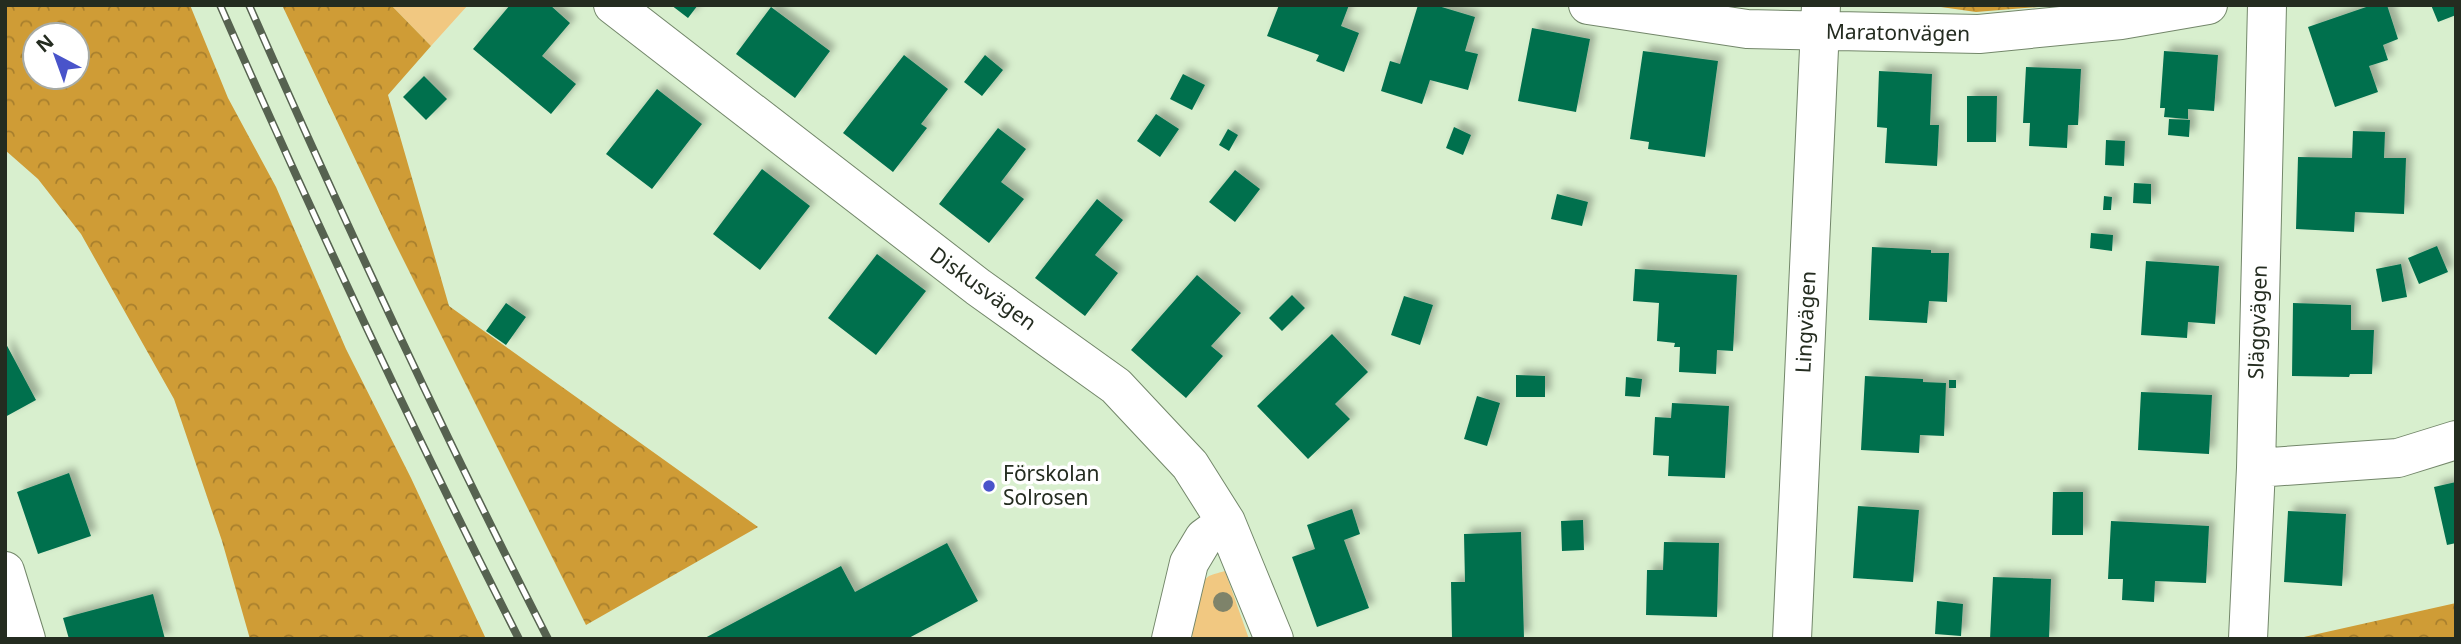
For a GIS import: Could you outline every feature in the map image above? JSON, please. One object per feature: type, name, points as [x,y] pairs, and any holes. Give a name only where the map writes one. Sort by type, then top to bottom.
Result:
[{"type":"street","name":"Diskusvägen","points":[[613,5],[978,287],[1116,386],[1190,465],[1226,522],[1274,639]]},
{"type":"street","name":"Maratonvägen","points":[[1588,5],[1747,29],[1821,18],[1864,30],[1979,34],[2121,20],[2208,5]]},
{"type":"street","name":"Släggvägen","points":[[2248,639],[2256,468],[2267,5]]},
{"type":"street","name":"Lingvägen","points":[[1792,639],[1821,18]]},
{"type":"street","points":[[2256,468],[2398,458],[2456,440]]},
{"type":"street","points":[[1171,639],[1189,563],[1204,538],[1226,522]]},
{"type":"street","points":[[5,571],[26,639]]},
{"type":"shaded area","points":[[391,5],[468,5],[431,46]]},
{"type":"shaded area","points":[[1225,571],[1249,639],[1193,639],[1192,614],[1199,588],[1209,576]]},
{"type":"green space","points":[[5,5],[190,5],[228,98],[276,187],[346,349],[411,478],[486,639],[250,639],[222,541],[174,399],[81,234],[38,179],[5,150]]},
{"type":"green space","points":[[282,5],[391,5],[431,46],[388,95],[449,306],[758,527],[586,625],[392,237]]},
{"type":"green space","points":[[1927,5],[2063,5],[1976,12]]},
{"type":"green space","points":[[2456,603],[2456,639],[2295,639]]},
{"type":"building","points":[[510,5],[550,5],[570,23],[542,56],[576,84],[551,114],[473,49]]},
{"type":"building","points":[[671,5],[698,5],[688,18]]},
{"type":"building","points":[[1279,5],[1349,5],[1341,26],[1359,33],[1344,72],[1316,61],[1319,55],[1267,36]]},
{"type":"building","points":[[1418,5],[1435,5],[1475,17],[1465,51],[1478,54],[1468,90],[1430,80],[1422,104],[1381,91],[1390,61],[1400,64]]},
{"type":"building","points":[[2372,5],[2387,5],[2398,39],[2383,45],[2388,60],[2369,66],[2378,92],[2335,107],[2308,27]]},
{"type":"building","points":[[2431,5],[2456,5],[2456,15],[2438,22]]},
{"type":"building","points":[[771,7],[830,51],[795,98],[736,54]]},
{"type":"building","points":[[1532,28],[1590,39],[1576,112],[1518,101]]},
{"type":"building","points":[[1643,51],[1718,61],[1705,157],[1648,149],[1649,142],[1630,139]]},
{"type":"building","points":[[2164,51],[2218,55],[2214,111],[2188,109],[2188,119],[2164,117],[2165,108],[2160,108]]},
{"type":"building","points":[[904,55],[948,89],[921,124],[927,128],[893,172],[843,133]]},
{"type":"building","points":[[985,55],[1003,70],[982,96],[964,82]]},
{"type":"building","points":[[2026,67],[2081,69],[2078,125],[2068,125],[2067,148],[2029,146],[2030,123],[2023,123]]},
{"type":"building","points":[[1879,71],[1932,74],[1930,125],[1939,125],[1937,166],[1885,163],[1887,128],[1877,127]]},
{"type":"building","points":[[1183,74],[1205,85],[1192,110],[1170,99]]},
{"type":"building","points":[[424,76],[447,99],[426,120],[403,97]]},
{"type":"building","points":[[657,89],[702,124],[652,189],[606,154]]},
{"type":"building","points":[[1967,96],[1997,96],[1996,142],[1967,142]]},
{"type":"building","points":[[1156,114],[1179,129],[1160,157],[1137,141]]},
{"type":"building","points":[[2169,119],[2190,120],[2189,137],[2168,135]]},
{"type":"building","points":[[1454,127],[1471,135],[1463,155],[1446,148]]},
{"type":"building","points":[[998,128],[1026,149],[1001,182],[1024,199],[989,243],[939,204]]},
{"type":"building","points":[[1228,129],[1238,135],[1229,151],[1219,145]]},
{"type":"building","points":[[2353,131],[2385,132],[2384,158],[2406,158],[2404,214],[2355,212],[2354,232],[2296,229],[2298,157],[2352,158]]},
{"type":"building","points":[[2106,140],[2125,141],[2124,166],[2105,165]]},
{"type":"building","points":[[762,169],[810,206],[760,270],[713,234]]},
{"type":"building","points":[[1235,170],[1260,189],[1235,222],[1209,202]]},
{"type":"building","points":[[2134,183],[2151,184],[2151,204],[2133,203]]},
{"type":"building","points":[[1557,194],[1588,202],[1582,226],[1551,219]]},
{"type":"building","points":[[2104,196],[2112,197],[2111,210],[2103,210]]},
{"type":"building","points":[[1097,199],[1123,220],[1095,255],[1118,273],[1085,316],[1035,278]]},
{"type":"building","points":[[2091,233],[2113,235],[2112,251],[2090,248]]},
{"type":"building","points":[[2437,246],[2448,272],[2419,284],[2408,258]]},
{"type":"building","points":[[1872,247],[1949,253],[1947,302],[1929,301],[1927,323],[1869,320]]},
{"type":"building","points":[[877,254],[926,291],[876,355],[828,318]]},
{"type":"building","points":[[2146,261],[2219,266],[2215,324],[2188,322],[2187,338],[2141,335]]},
{"type":"building","points":[[2401,264],[2407,297],[2382,302],[2376,269]]},
{"type":"building","points":[[1635,269],[1737,275],[1733,351],[1717,350],[1716,374],[1679,372],[1680,347],[1674,347],[1675,343],[1657,341],[1659,303],[1633,301]]},
{"type":"building","points":[[1197,275],[1241,313],[1211,346],[1223,356],[1186,398],[1131,350]]},
{"type":"building","points":[[1292,295],[1305,308],[1282,331],[1269,318]]},
{"type":"building","points":[[1404,296],[1433,305],[1420,345],[1391,335]]},
{"type":"building","points":[[506,303],[526,317],[506,345],[486,331]]},
{"type":"building","points":[[2293,303],[2351,305],[2351,330],[2374,330],[2372,374],[2350,374],[2349,377],[2292,376]]},
{"type":"building","points":[[1332,334],[1368,372],[1335,404],[1350,419],[1308,459],[1257,406]]},
{"type":"building","points":[[5,342],[36,400],[5,417]]},
{"type":"building","points":[[1516,375],[1545,376],[1545,397],[1516,397]]},
{"type":"building","points":[[1865,376],[1946,383],[1944,436],[1920,435],[1919,453],[1861,450]]},
{"type":"building","points":[[1626,377],[1642,379],[1640,397],[1625,396]]},
{"type":"building","points":[[1949,380],[1956,380],[1956,388],[1949,388]]},
{"type":"building","points":[[2141,392],[2212,395],[2209,454],[2138,450]]},
{"type":"building","points":[[1477,396],[1500,403],[1487,446],[1464,439]]},
{"type":"building","points":[[1672,403],[1729,406],[1725,478],[1668,476],[1669,456],[1653,455],[1655,417],[1671,418]]},
{"type":"building","points":[[69,473],[91,536],[38,554],[17,492]]},
{"type":"building","points":[[2456,482],[2456,543],[2447,545],[2434,487]]},
{"type":"building","points":[[2053,492],[2083,492],[2083,535],[2052,535]]},
{"type":"building","points":[[1858,506],[1919,510],[1913,582],[1853,578]]},
{"type":"building","points":[[1352,509],[1360,534],[1344,540],[1369,608],[1317,627],[1292,557],[1315,549],[1307,525]]},
{"type":"building","points":[[2288,511],[2346,514],[2342,586],[2284,582]]},
{"type":"building","points":[[1583,520],[1584,550],[1562,551],[1561,521]]},
{"type":"building","points":[[2111,521],[2209,526],[2206,583],[2155,581],[2154,602],[2122,600],[2123,579],[2108,579]]},
{"type":"building","points":[[1521,532],[1524,638],[1452,639],[1451,582],[1465,582],[1464,534]]},
{"type":"building","points":[[1664,542],[1719,543],[1717,617],[1646,615],[1647,570],[1663,570]]},
{"type":"building","points":[[947,543],[978,601],[907,639],[703,639],[841,566],[855,592]]},
{"type":"building","points":[[1993,577],[2051,579],[2049,639],[1990,639]]},
{"type":"building","points":[[153,594],[165,639],[69,639],[63,618]]},
{"type":"building","points":[[1937,601],[1963,604],[1961,636],[1935,634]]},
{"type":"railway","points":[[220,5],[365,324],[519,639]]},
{"type":"railway","points":[[249,5],[394,324],[548,639]]},
{"type":"place","name":"Förskolan Solrosen","points":[[989,486]]}]
